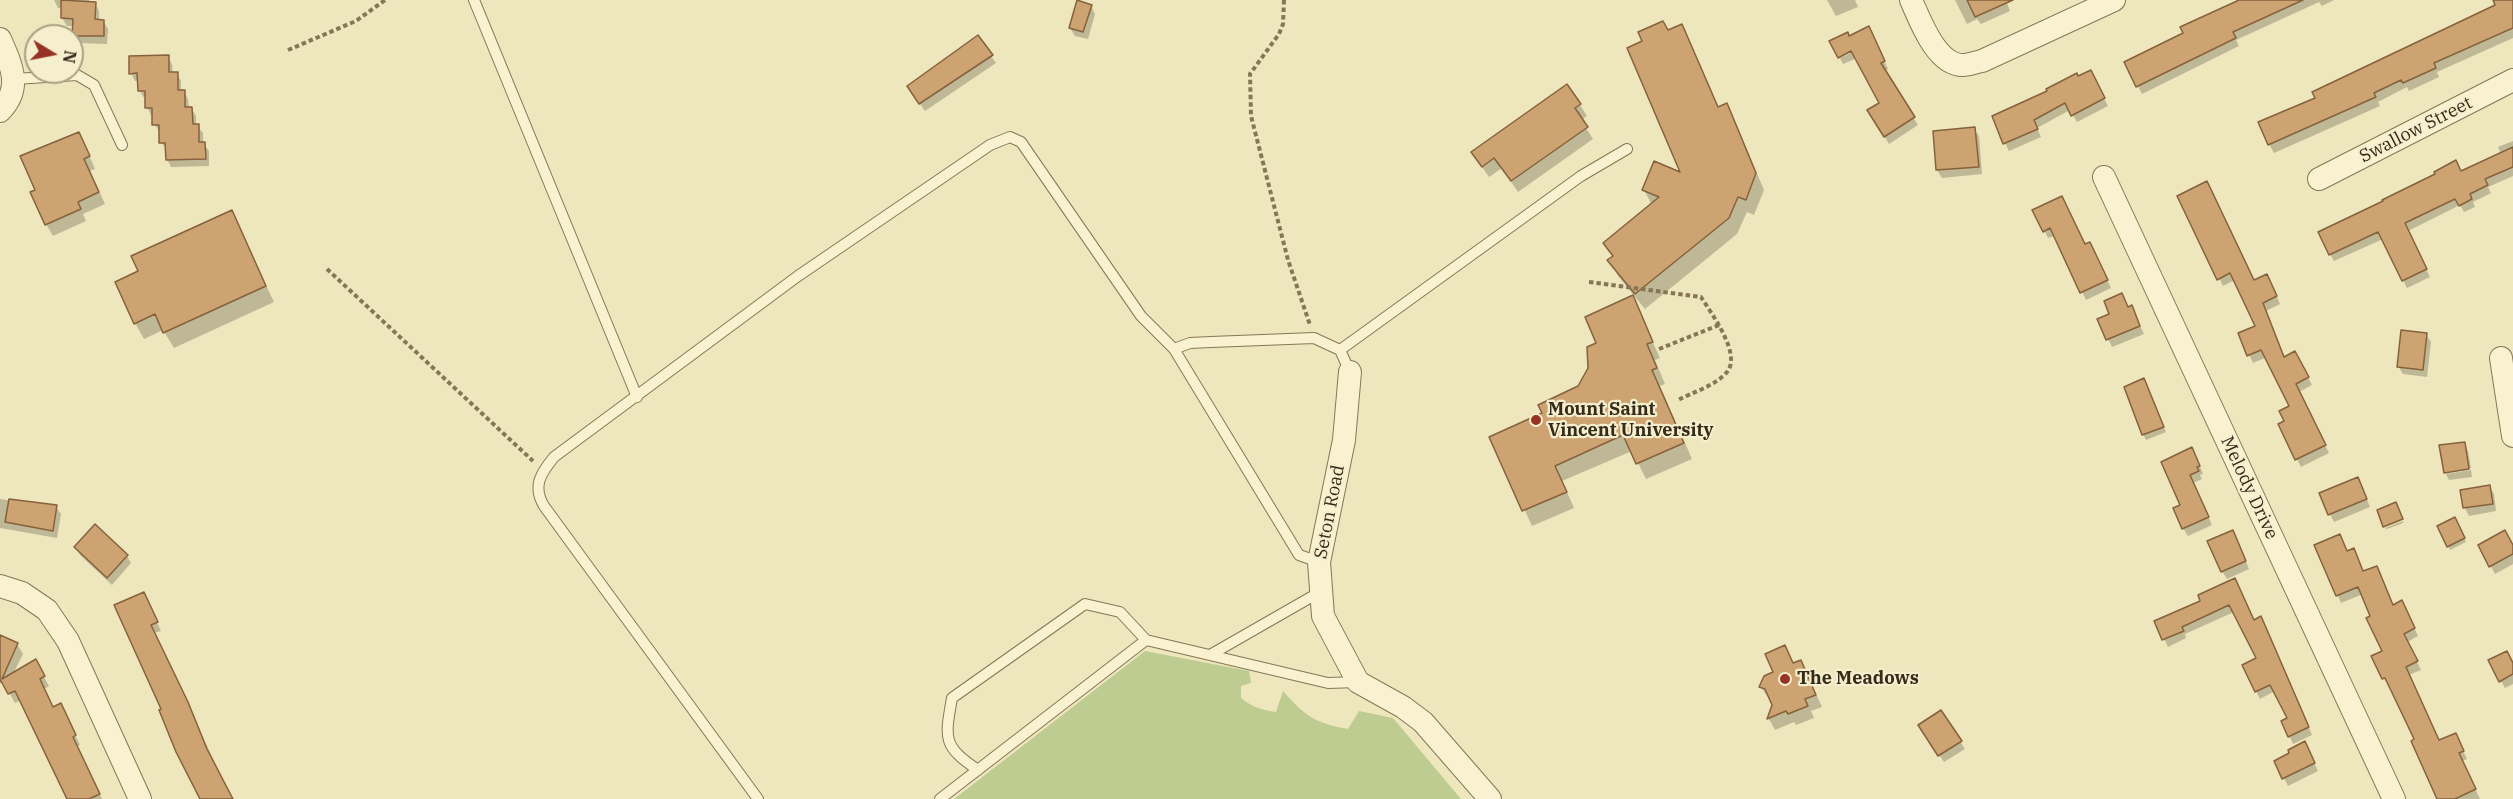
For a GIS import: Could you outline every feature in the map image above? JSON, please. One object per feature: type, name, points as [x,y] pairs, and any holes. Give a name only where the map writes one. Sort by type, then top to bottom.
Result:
[{"type":"street","points":[[1911,0],[1923,29],[1940,55],[1961,66],[1982,61],[2114,0]]},
{"type":"street","points":[[0,39],[15,79],[6,105],[0,111]]},
{"type":"street","name":"Swallow Street","points":[[2319,180],[2513,80]]},
{"type":"street","name":"Melody Drive","points":[[2104,177],[2394,799]]},
{"type":"street","points":[[2501,358],[2513,436]]},
{"type":"street","name":"Seton Road","points":[[1350,372],[1344,440],[1319,562],[1323,616],[1358,682]]},
{"type":"street","points":[[0,586],[22,592],[47,610],[68,641],[140,799]]},
{"type":"street","points":[[1358,682],[1403,707],[1423,722],[1490,799]]},
{"type":"lane","points":[[474,0],[637,397]]},
{"type":"lane","points":[[15,79],[77,75],[94,85],[122,145]]},
{"type":"lane","points":[[758,799],[544,506],[538,490],[542,469],[554,457],[798,276],[990,145],[1010,136],[1021,142],[1141,316],[1174,349],[1299,555],[1319,562]]},
{"type":"lane","points":[[1340,350],[1581,176],[1627,149]]},
{"type":"lane","points":[[1174,349],[1190,343],[1314,338],[1340,350],[1350,372]]},
{"type":"lane","points":[[1210,655],[1320,592]]},
{"type":"lane","points":[[978,770],[957,756],[946,733],[952,698],[1085,604],[1120,612],[1146,640],[1328,683],[1358,682]]},
{"type":"lane","points":[[940,799],[1146,640]]},
{"type":"path","points":[[288,50],[356,21],[385,0]]},
{"type":"path","points":[[1284,0],[1283,24],[1279,34],[1250,74],[1250,108],[1288,260],[1314,338]]},
{"type":"path","points":[[327,269],[542,469]]},
{"type":"path","points":[[1589,282],[1701,297],[1719,325],[1730,348],[1731,360],[1728,371],[1717,381],[1678,400]]},
{"type":"path","points":[[1659,349],[1719,325]]},
{"type":"green space","points":[[1145,651],[1249,671],[1251,683],[1241,686],[1241,698],[1262,709],[1276,712],[1283,691],[1311,717],[1337,727],[1348,729],[1359,711],[1393,718],[1461,799],[954,799]]},
{"type":"building","points":[[61,0],[96,2],[95,19],[104,20],[104,36],[84,36],[84,24],[73,24],[73,19],[61,18]]},
{"type":"building","points":[[1077,0],[1092,5],[1083,32],[1069,28]]},
{"type":"building","points":[[1967,0],[2013,0],[1975,17]]},
{"type":"building","points":[[2239,0],[2303,0],[2233,32],[2236,38],[2136,87],[2124,62],[2183,33],[2180,27]]},
{"type":"building","points":[[2493,0],[2513,0],[2513,28],[2434,63],[2436,68],[2403,83],[2401,80],[2374,93],[2376,97],[2268,145],[2258,122],[2315,98],[2312,92],[2495,5]]},
{"type":"building","points":[[1663,21],[1668,30],[1682,24],[1718,107],[1727,103],[1756,173],[1746,200],[1738,197],[1729,218],[1635,294],[1607,260],[1613,256],[1603,243],[1659,197],[1642,190],[1654,161],[1680,172],[1627,48],[1642,41],[1638,32]]},
{"type":"building","points":[[1869,26],[1885,61],[1881,63],[1915,117],[1884,137],[1867,110],[1879,103],[1851,51],[1838,58],[1829,41],[1848,32],[1849,36]]},
{"type":"building","points":[[978,35],[993,55],[919,104],[907,86]]},
{"type":"building","points":[[169,55],[169,72],[178,72],[178,90],[185,90],[185,107],[192,107],[193,124],[199,124],[199,142],[205,142],[206,159],[166,160],[165,143],[159,143],[159,125],[152,125],[152,108],[145,108],[145,91],[138,91],[137,73],[129,74],[129,56]]},
{"type":"building","points":[[2091,70],[2105,98],[2071,116],[2065,103],[2034,120],[2038,129],[2003,144],[1992,116],[2047,91],[2046,89],[2077,73],[2078,76]]},
{"type":"building","points":[[1567,84],[1581,104],[1575,108],[1588,127],[1511,181],[1494,158],[1482,167],[1471,152]]},
{"type":"building","points":[[1975,127],[1979,167],[1936,170],[1933,131]]},
{"type":"building","points":[[79,132],[90,156],[84,159],[99,192],[78,202],[81,209],[45,225],[30,192],[35,190],[20,156]]},
{"type":"building","points":[[2513,147],[2513,167],[2485,179],[2488,185],[2470,194],[2472,199],[2459,206],[2455,199],[2405,223],[2427,269],[2402,281],[2378,232],[2329,255],[2318,232],[2435,174],[2434,172],[2456,160],[2461,171]]},
{"type":"building","points":[[2207,181],[2254,280],[2267,274],[2277,296],[2263,303],[2284,357],[2295,351],[2309,377],[2296,384],[2326,445],[2295,460],[2278,424],[2284,421],[2279,411],[2289,406],[2261,350],[2247,356],[2238,333],[2255,326],[2230,273],[2217,280],[2177,196]]},
{"type":"building","points":[[2062,196],[2085,244],[2090,242],[2108,280],[2080,293],[2050,228],[2043,232],[2032,210]]},
{"type":"building","points":[[232,210],[266,286],[163,333],[155,314],[134,324],[115,282],[138,271],[131,256]]},
{"type":"building","points":[[2122,293],[2128,307],[2132,305],[2140,326],[2106,340],[2097,319],[2109,314],[2104,301]]},
{"type":"building","points":[[1633,295],[1653,342],[1647,344],[1657,368],[1652,370],[1684,443],[1636,464],[1623,435],[1555,466],[1567,492],[1522,511],[1489,437],[1542,413],[1538,405],[1578,386],[1588,368],[1587,347],[1596,343],[1585,317]]},
{"type":"building","points":[[2401,330],[2427,333],[2423,370],[2397,367]]},
{"type":"building","points":[[2144,378],[2164,427],[2142,435],[2124,387]]},
{"type":"building","points":[[2465,442],[2469,469],[2444,473],[2439,445]]},
{"type":"building","points":[[2192,447],[2200,466],[2197,467],[2199,471],[2190,475],[2209,517],[2182,529],[2173,508],[2180,505],[2161,462]]},
{"type":"building","points":[[2358,477],[2367,499],[2328,515],[2319,493]]},
{"type":"building","points":[[2490,485],[2493,504],[2463,508],[2460,490]]},
{"type":"building","points":[[9,499],[57,505],[53,531],[5,522]]},
{"type":"building","points":[[2396,502],[2403,519],[2383,527],[2377,510]]},
{"type":"building","points":[[2455,517],[2465,538],[2447,547],[2437,526]]},
{"type":"building","points":[[95,524],[128,555],[107,578],[74,547]]},
{"type":"building","points":[[2233,530],[2246,561],[2221,572],[2207,541]]},
{"type":"building","points":[[2505,530],[2513,545],[2513,554],[2489,567],[2478,545]]},
{"type":"building","points":[[2340,534],[2347,551],[2354,548],[2363,571],[2377,566],[2393,605],[2402,600],[2415,628],[2404,634],[2418,661],[2406,667],[2439,740],[2456,733],[2464,751],[2459,753],[2476,789],[2455,799],[2437,799],[2411,741],[2414,739],[2385,678],[2382,679],[2371,656],[2382,651],[2366,618],[2370,616],[2358,587],[2336,596],[2314,545]]},
{"type":"building","points":[[2235,578],[2254,620],[2261,616],[2309,727],[2288,737],[2281,721],[2287,718],[2270,685],[2255,692],[2242,665],[2256,658],[2229,605],[2182,627],[2184,631],[2162,640],[2154,621],[2200,601],[2198,595]]},
{"type":"building","points":[[144,592],[158,622],[151,625],[188,702],[207,749],[233,799],[200,799],[176,752],[159,710],[161,709],[114,605]]},
{"type":"building","points":[[0,635],[18,643],[2,679],[36,659],[45,676],[40,679],[53,707],[61,703],[76,735],[73,737],[100,794],[89,799],[67,799],[15,691],[8,694],[0,682]]},
{"type":"building","name":"The Meadows","points":[[1785,645],[1793,663],[1801,660],[1816,695],[1805,699],[1808,706],[1788,714],[1786,711],[1767,719],[1772,705],[1765,689],[1759,687],[1764,676],[1773,672],[1765,654]]},
{"type":"building","points":[[2507,651],[2513,663],[2513,674],[2499,682],[2488,660]]},
{"type":"building","points":[[1941,710],[1962,741],[1938,756],[1918,725]]},
{"type":"building","points":[[2305,741],[2315,763],[2282,779],[2274,761]]},
{"type":"place","name":"Mount Saint Vincent University","points":[[1536,420]]},
{"type":"place","name":"The Meadows","points":[[1785,679]]}]
